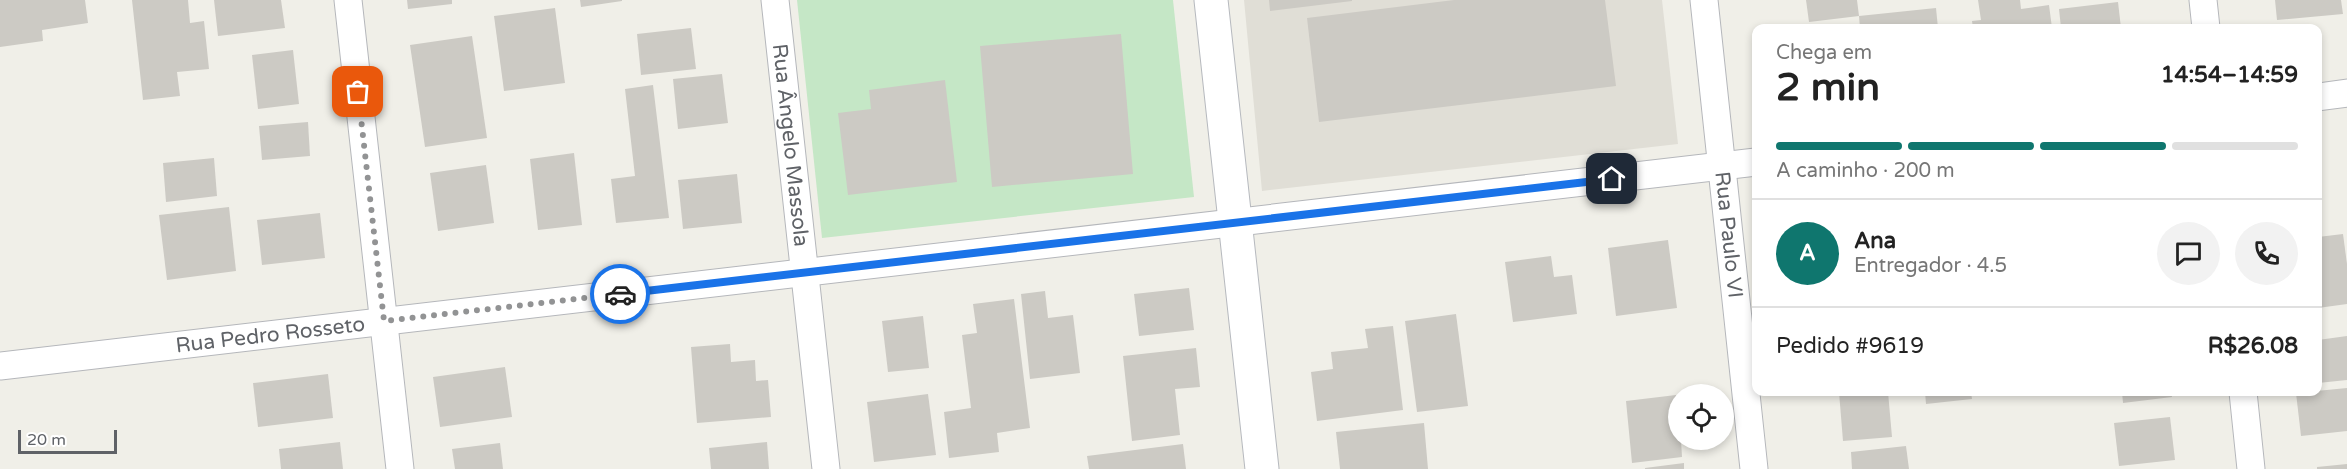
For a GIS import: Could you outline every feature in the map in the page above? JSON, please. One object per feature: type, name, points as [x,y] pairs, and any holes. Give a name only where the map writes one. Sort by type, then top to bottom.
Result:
[{"type":"street","points":[[348,0],[400,469]]},
{"type":"street","name":"Rua Ângelo Massola","points":[[775,0],[826,469]]},
{"type":"street","points":[[1211,0],[1262,469]]},
{"type":"street","name":"Rua Paulo VI","points":[[1704,0],[1754,469]]},
{"type":"street","points":[[2203,0],[2206,24]]},
{"type":"street","points":[[2322,96],[2347,93]]},
{"type":"street","name":"Rua Pedro Rosseto","points":[[0,366],[1752,162]]},
{"type":"street","points":[[2243,396],[2251,469]]},
{"type":"shaded area","points":[[1244,0],[1662,0],[1678,144],[1262,191]]},
{"type":"green space","points":[[797,0],[1173,0],[1194,197],[822,238]]},
{"type":"building","points":[[0,0],[85,0],[88,23],[42,30],[43,41],[0,47]]},
{"type":"building","points":[[132,0],[188,0],[190,23],[204,21],[209,69],[177,72],[180,96],[143,100]]},
{"type":"building","points":[[214,0],[281,0],[285,28],[218,36]]},
{"type":"building","points":[[407,0],[452,0],[452,4],[408,9]]},
{"type":"building","points":[[580,0],[622,0],[622,1],[581,7]]},
{"type":"building","points":[[1269,0],[1352,0],[1352,1],[1270,11]]},
{"type":"building","points":[[1454,0],[1605,0],[1616,86],[1319,122],[1307,18]]},
{"type":"building","points":[[1806,0],[1857,0],[1859,16],[1809,22]]},
{"type":"building","points":[[1978,0],[2020,0],[2021,9],[2049,5],[2051,24],[1972,24],[1972,21],[1981,20]]},
{"type":"building","points":[[2275,0],[2341,0],[2343,14],[2277,20]]},
{"type":"building","points":[[2118,2],[2121,24],[2061,24],[2059,9]]},
{"type":"building","points":[[555,8],[565,83],[504,91],[494,16]]},
{"type":"building","points":[[1936,8],[1938,24],[1860,24],[1859,16]]},
{"type":"building","points":[[691,28],[696,69],[641,75],[637,34]]},
{"type":"building","points":[[1121,34],[1133,174],[992,187],[980,46]]},
{"type":"building","points":[[472,36],[487,138],[425,147],[410,45]]},
{"type":"building","points":[[293,50],[299,104],[258,109],[252,55]]},
{"type":"building","points":[[722,74],[728,123],[678,129],[673,79]]},
{"type":"building","points":[[945,80],[957,182],[848,195],[838,113],[871,109],[869,90]]},
{"type":"building","points":[[653,85],[669,218],[616,223],[611,179],[635,176],[625,89]]},
{"type":"building","points":[[308,122],[310,156],[262,160],[259,126]]},
{"type":"building","points":[[574,153],[582,225],[538,230],[530,159]]},
{"type":"building","points":[[214,158],[217,196],[166,202],[163,163]]},
{"type":"building","points":[[486,165],[494,223],[438,231],[430,173]]},
{"type":"building","points":[[737,174],[742,223],[683,229],[678,180]]},
{"type":"building","points":[[229,207],[236,271],[167,280],[159,215]]},
{"type":"building","points":[[320,213],[325,258],[262,265],[257,220]]},
{"type":"building","points":[[2343,234],[2347,264],[2347,304],[2322,307],[2322,237]]},
{"type":"building","points":[[1668,240],[1677,308],[1616,316],[1608,248]]},
{"type":"building","points":[[1551,256],[1554,277],[1572,275],[1577,314],[1513,322],[1505,262]]},
{"type":"building","points":[[1189,288],[1194,330],[1139,336],[1134,294]]},
{"type":"building","points":[[1045,291],[1048,318],[1073,315],[1080,373],[1030,379],[1021,294]]},
{"type":"building","points":[[1014,299],[1030,428],[997,433],[999,452],[949,458],[944,412],[971,408],[962,335],[977,333],[973,304]]},
{"type":"building","points":[[1456,314],[1468,406],[1417,412],[1405,321]]},
{"type":"building","points":[[923,316],[929,368],[888,372],[882,321]]},
{"type":"building","points":[[1393,326],[1403,410],[1317,421],[1311,372],[1333,369],[1331,352],[1368,348],[1365,329]]},
{"type":"building","points":[[2347,336],[2347,380],[2322,383],[2322,339]]},
{"type":"building","points":[[730,344],[731,362],[755,360],[756,381],[768,380],[771,417],[697,423],[691,347]]},
{"type":"building","points":[[1196,348],[1200,387],[1175,389],[1180,435],[1132,441],[1123,356]]},
{"type":"building","points":[[505,367],[512,417],[440,427],[433,377]]},
{"type":"building","points":[[328,374],[333,418],[258,427],[253,383]]},
{"type":"building","points":[[2347,388],[2347,431],[2301,436],[2296,396],[2322,396],[2322,390]]},
{"type":"building","points":[[928,394],[936,455],[874,462],[867,402]]},
{"type":"building","points":[[1668,396],[1668,450],[1682,450],[1682,457],[1632,463],[1626,401]]},
{"type":"building","points":[[1839,396],[1888,396],[1892,437],[1843,441]]},
{"type":"building","points":[[1925,396],[1972,396],[1972,399],[1926,404]]},
{"type":"building","points":[[2122,396],[2172,397],[2123,403]]},
{"type":"building","points":[[2170,417],[2175,460],[2119,466],[2114,423]]},
{"type":"building","points":[[1424,423],[1428,469],[1340,469],[1336,432]]},
{"type":"building","points":[[340,442],[343,469],[281,469],[279,449]]},
{"type":"building","points":[[767,442],[769,469],[711,469],[709,448]]},
{"type":"building","points":[[500,443],[503,469],[455,469],[452,449]]},
{"type":"building","points":[[1183,444],[1186,469],[1089,469],[1087,456]]},
{"type":"building","points":[[1906,446],[1909,469],[1852,469],[1851,452]]},
{"type":"building","points":[[1684,463],[1684,469],[1645,469],[1645,468]]},
{"type":"building","points":[[2347,464],[2347,469],[2317,469],[2317,467]]},
{"type":"way so far","points":[[358,92],[384,321],[620,294]]},
{"type":"route","points":[[620,294],[1612,179]]}]
